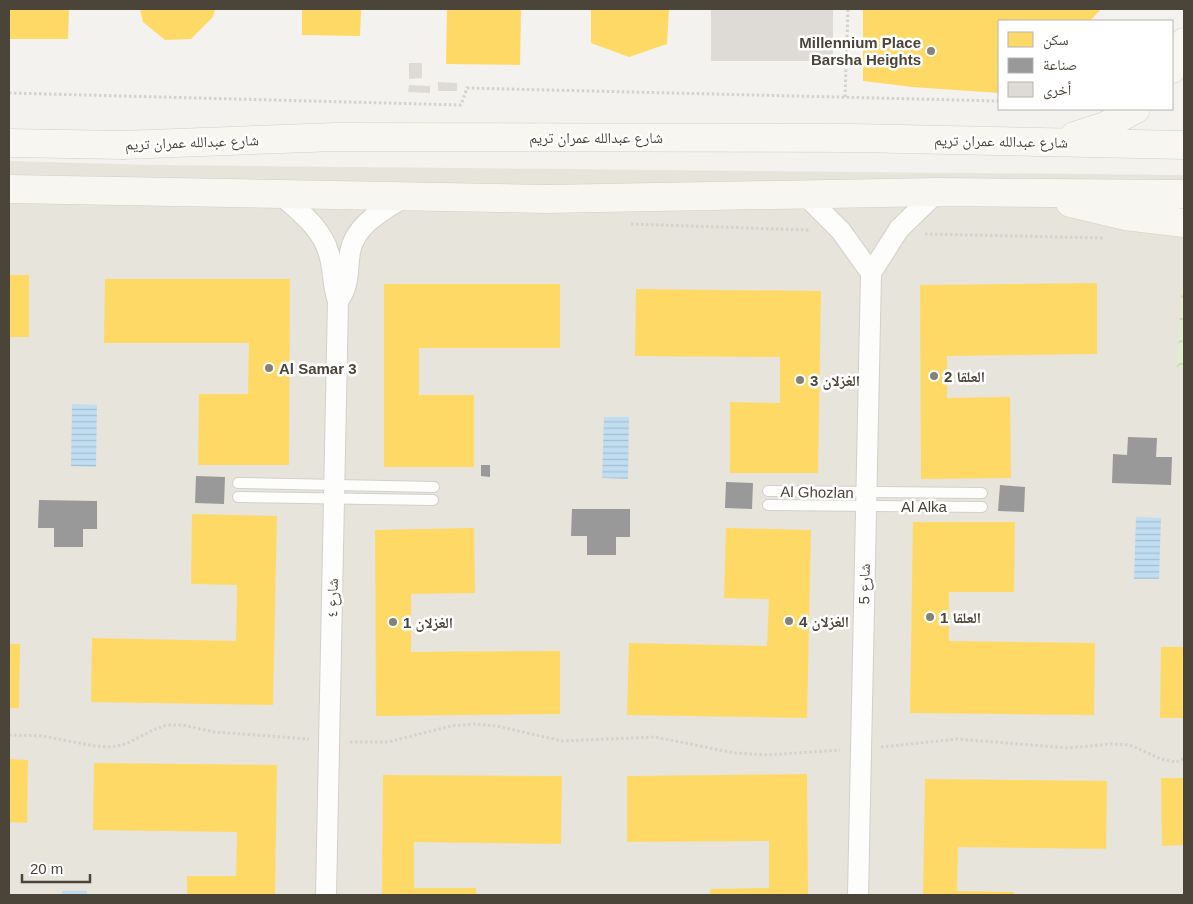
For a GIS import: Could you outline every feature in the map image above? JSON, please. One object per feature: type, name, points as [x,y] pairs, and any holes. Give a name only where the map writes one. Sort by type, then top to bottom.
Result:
[{"type":"main road","points":[[1173,67],[1184,42]]},
{"type":"main road","points":[[1054,142],[1105,126],[1134,110]]},
{"type":"main road","name":"شارع عبدالله عمران تريم","points":[[9,143],[123,145],[334,137],[854,138],[1184,146]]},
{"type":"main road","points":[[9,189],[632,198],[937,192],[1184,194]]},
{"type":"main road","points":[[1045,193],[1104,212],[1184,223]]},
{"type":"street","points":[[804,194],[840,231],[871,273],[899,229],[937,192]]},
{"type":"street","name":"شارع ٤","points":[[280,194],[309,220],[324,241],[329,254],[332,281],[338,301],[326,895]]},
{"type":"street","name":"شارع ٤","points":[[338,301],[348,283],[350,252],[358,234],[371,219],[406,196]]},
{"type":"street","name":"شارع 5","points":[[858,895],[871,273]]},
{"type":"lane","points":[[238,484],[433,500]]},
{"type":"lane","points":[[238,497],[434,487]]},
{"type":"lane","name":"Al Ghozlan","points":[[768,491],[866,500]]},
{"type":"lane","name":"Al Alka","points":[[866,500],[982,493]]},
{"type":"lane","name":"Al Ghozlan","points":[[768,504],[866,500]]},
{"type":"lane","name":"Al Alka","points":[[866,500],[982,506]]},
{"type":"path","points":[[846,97],[848,9]]},
{"type":"path","points":[[9,92],[462,105],[467,88],[998,101]]},
{"type":"path","points":[[629,224],[818,230]]},
{"type":"path","points":[[923,235],[932,233],[1107,238]]},
{"type":"path","points":[[9,735],[42,736],[95,746],[111,747],[126,744],[167,725],[182,725],[215,732],[368,744],[388,742],[451,726],[474,724],[519,730],[562,741],[655,737],[720,750],[767,755],[862,749],[957,739],[990,740],[1045,748],[1111,744],[1130,745],[1161,759],[1176,762],[1184,759]]},
{"type":"shaded area","points":[[9,161],[156,165],[1184,175],[1184,895],[9,895]]},
{"type":"green space","points":[[1181,289],[1184,291],[1184,367],[1177,367]]},
{"type":"water","points":[[72,404],[97,405],[96,467],[71,466]]},
{"type":"water","points":[[604,417],[629,417],[628,479],[602,478]]},
{"type":"water","points":[[1136,517],[1161,518],[1159,579],[1134,579]]},
{"type":"water","points":[[62,891],[87,891],[87,895],[62,895]]},
{"type":"building: سكن","points":[[9,9],[69,9],[68,39],[9,39]]},
{"type":"building: سكن","points":[[140,9],[215,9],[213,17],[191,39],[165,40],[143,22]]},
{"type":"building: سكن","points":[[302,9],[361,9],[360,36],[302,35]]},
{"type":"building: سكن","points":[[447,9],[521,9],[520,65],[446,64]]},
{"type":"building: سكن","points":[[591,9],[669,9],[667,44],[629,57],[591,43]]},
{"type":"building: سكن","name":"Millennium Place Barsha Heights","points":[[863,9],[1101,9],[1091,20],[998,20],[998,93],[912,87],[863,81]]},
{"type":"building: سكن","points":[[9,275],[29,275],[29,337],[9,337]]},
{"type":"building: سكن","name":"Al Samar 3","points":[[105,279],[290,279],[289,465],[198,465],[199,394],[248,394],[249,343],[104,343]]},
{"type":"building: سكن","name":"العلقا 2","points":[[1097,283],[1097,354],[947,356],[947,398],[1010,397],[1011,478],[921,479],[920,285]]},
{"type":"building: سكن","points":[[384,284],[560,284],[560,348],[419,348],[419,395],[474,395],[474,467],[384,467]]},
{"type":"building: سكن","name":"الغزلان 3","points":[[636,289],[821,291],[818,473],[730,473],[730,402],[780,403],[780,357],[635,356]]},
{"type":"building: سكن","points":[[192,514],[277,516],[273,705],[91,702],[92,638],[236,641],[237,585],[191,584]]},
{"type":"building: سكن","name":"العلقا 1","points":[[913,522],[1015,522],[1014,592],[949,592],[949,641],[1095,643],[1094,715],[910,713]]},
{"type":"building: سكن","name":"الغزلان 1","points":[[474,528],[475,593],[411,594],[411,652],[560,651],[560,714],[376,716],[375,530]]},
{"type":"building: سكن","name":"الغزلان 4","points":[[726,528],[811,530],[807,718],[627,715],[629,643],[767,646],[769,599],[724,598]]},
{"type":"building: سكن","points":[[9,644],[20,644],[19,708],[9,708]]},
{"type":"building: سكن","points":[[1161,647],[1184,647],[1184,718],[1160,718]]},
{"type":"building: سكن","points":[[9,759],[28,760],[27,823],[9,822]]},
{"type":"building: سكن","points":[[94,763],[277,765],[275,895],[187,895],[187,876],[236,876],[237,832],[93,830]]},
{"type":"building: سكن","points":[[807,774],[808,895],[710,895],[710,889],[769,888],[769,841],[627,842],[627,776]]},
{"type":"building: سكن","points":[[383,775],[562,776],[561,844],[414,842],[414,888],[476,888],[476,895],[382,895]]},
{"type":"building: سكن","points":[[1161,778],[1184,778],[1184,845],[1162,846]]},
{"type":"building: سكن","points":[[925,779],[1107,781],[1106,849],[958,847],[957,891],[1014,892],[1014,895],[923,895]]},
{"type":"building: صناعة","points":[[1128,437],[1157,438],[1156,457],[1172,457],[1171,485],[1112,483],[1113,454],[1127,455]]},
{"type":"building: صناعة","points":[[481,465],[490,465],[490,477],[481,476]]},
{"type":"building: صناعة","points":[[196,476],[225,477],[224,504],[195,503]]},
{"type":"building: صناعة","points":[[726,482],[753,483],[752,509],[725,508]]},
{"type":"building: صناعة","points":[[1000,485],[1025,487],[1024,512],[998,511]]},
{"type":"building: صناعة","points":[[39,500],[97,501],[97,529],[83,529],[83,547],[54,547],[54,528],[38,528]]},
{"type":"building: صناعة","points":[[572,509],[630,509],[630,537],[616,537],[616,555],[587,555],[587,536],[571,536]]},
{"type":"building: أخرى","points":[[711,9],[833,9],[833,61],[711,61]]},
{"type":"building: أخرى","points":[[409,63],[422,63],[422,78],[409,79]]},
{"type":"building: أخرى","points":[[438,82],[457,83],[457,91],[438,91]]},
{"type":"building: أخرى","points":[[409,85],[430,86],[430,93],[408,92]]},
{"type":"place","name":"Millennium Place Barsha Heights","points":[[931,51]]},
{"type":"place","name":"Al Samar 3","points":[[269,368]]},
{"type":"place","name":"العلقا 2","points":[[934,376]]},
{"type":"place","name":"الغزلان 3","points":[[800,380]]},
{"type":"place","name":"العلقا 1","points":[[930,617]]},
{"type":"place","name":"الغزلان 4","points":[[789,621]]},
{"type":"place","name":"الغزلان 1","points":[[393,622]]}]
